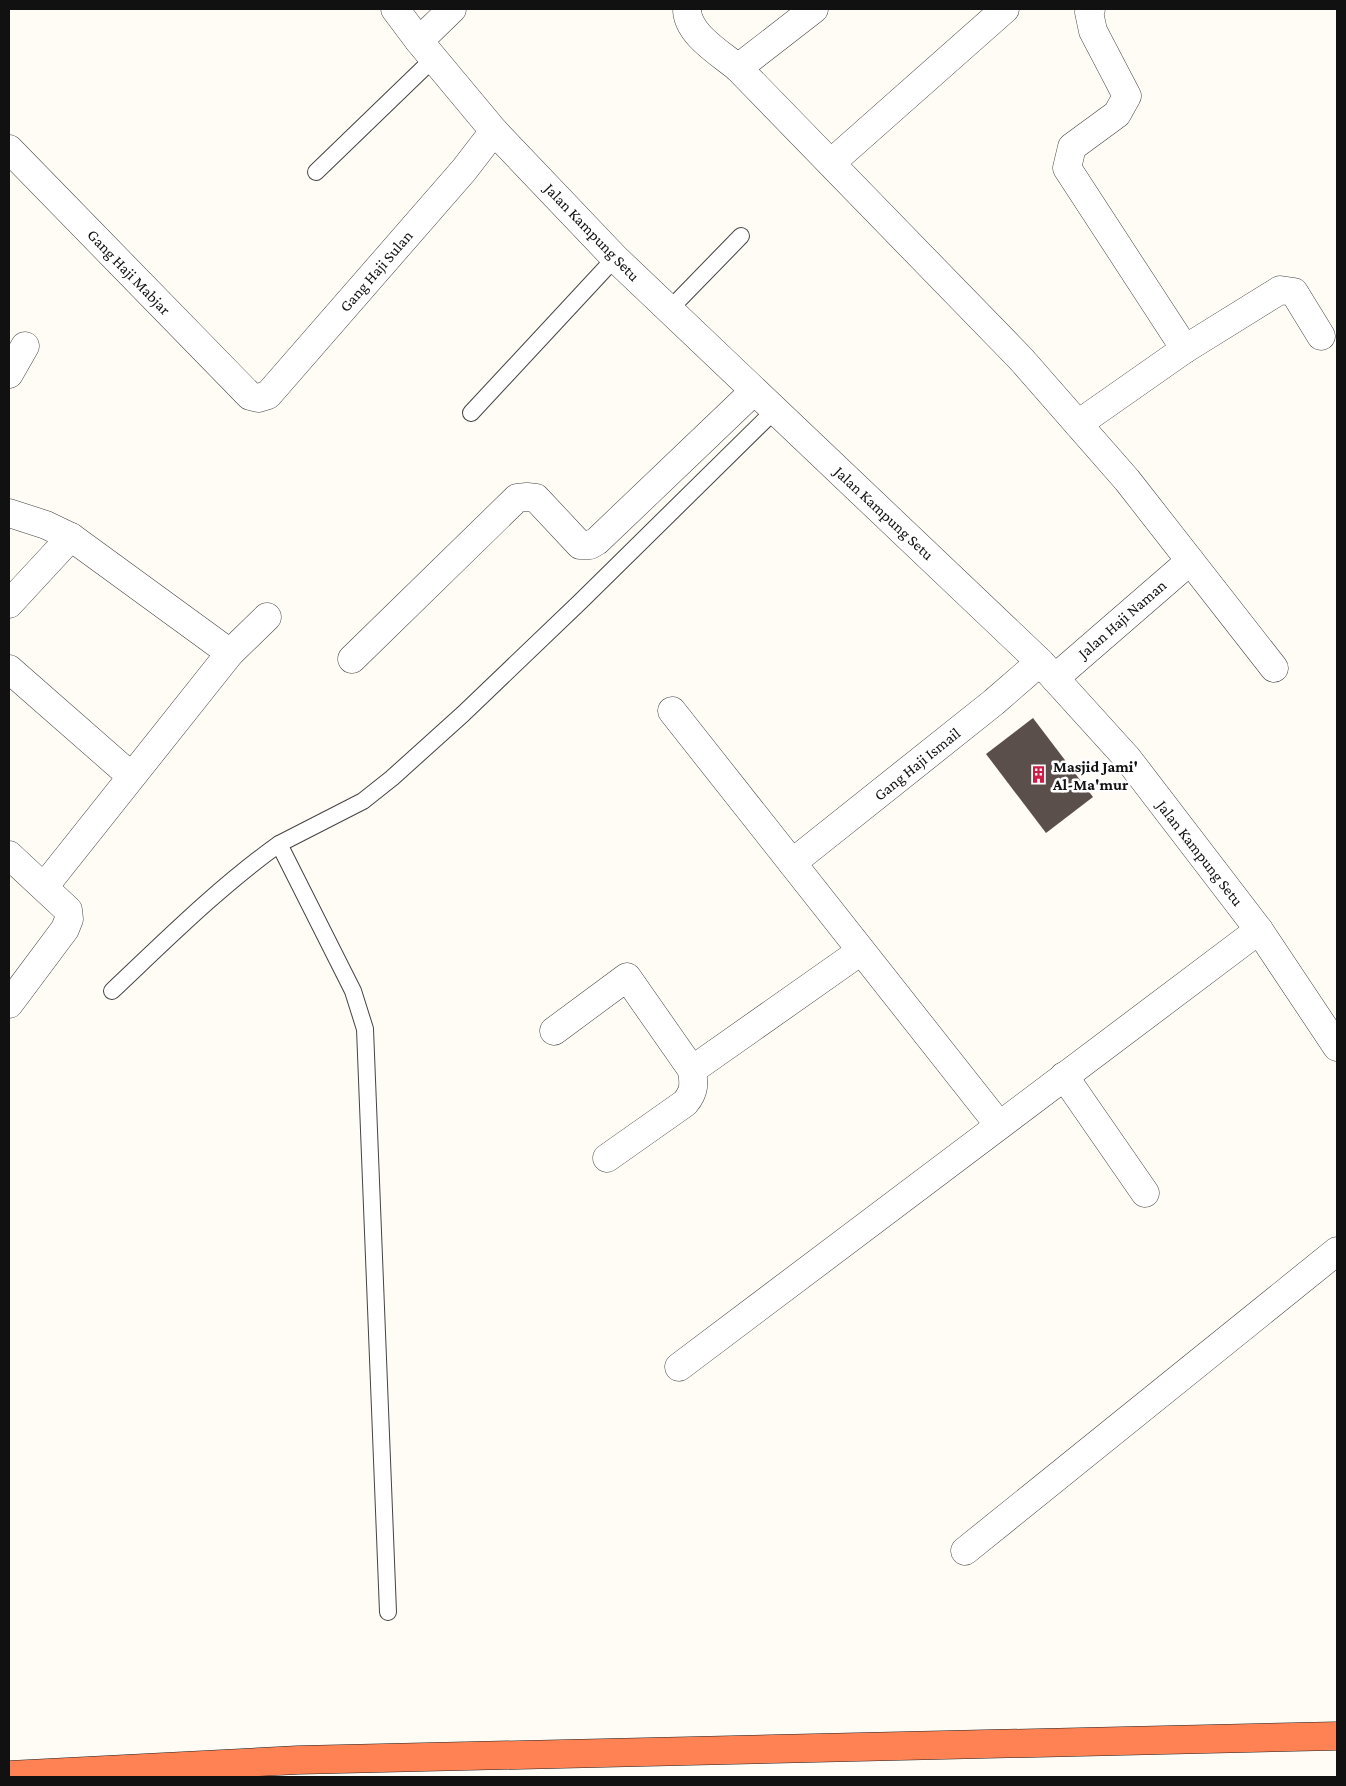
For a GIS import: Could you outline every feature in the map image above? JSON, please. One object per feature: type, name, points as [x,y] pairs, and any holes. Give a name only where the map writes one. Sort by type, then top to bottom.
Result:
[{"type":"highway","points":[[9,1775],[298,1760],[1337,1736]]},
{"type":"street","name":"Jalan Kampung Setu","points":[[395,9],[426,50],[494,131],[615,258],[1048,670],[1128,758],[1259,930],[1337,1047]]},
{"type":"street","points":[[426,50],[452,9]]},
{"type":"street","points":[[687,9],[688,19],[693,29],[738,68],[1021,359],[1127,480],[1274,668]]},
{"type":"street","points":[[738,68],[814,9]]},
{"type":"street","points":[[831,163],[1005,9]]},
{"type":"street","points":[[1091,9],[1089,12],[1093,30],[1127,96],[1117,114],[1072,148],[1067,168],[1185,349]]},
{"type":"street","name":"Gang Haji Sulan","points":[[250,396],[258,398],[268,396],[464,170],[494,131]]},
{"type":"street","name":"Gang Haji Mabjar","points":[[9,149],[250,396]]},
{"type":"street","points":[[1078,424],[1185,349],[1239,317],[1266,297],[1287,289],[1294,292],[1321,336]]},
{"type":"street","points":[[9,374],[24,346]]},
{"type":"street","points":[[352,659],[517,498],[536,498],[580,545],[590,545],[598,541],[754,391]]},
{"type":"street","points":[[9,513],[71,537],[230,653]]},
{"type":"street","points":[[9,604],[71,537]]},
{"type":"street","name":"Jalan Haji Naman","points":[[1048,670],[1190,561]]},
{"type":"street","points":[[44,887],[230,653],[267,617]]},
{"type":"street","points":[[9,669],[131,776]]},
{"type":"street","name":"Gang Haji Ismail","points":[[792,863],[994,702],[1048,670]]},
{"type":"street","points":[[672,711],[999,1125]]},
{"type":"street","points":[[9,855],[68,910],[69,919],[65,929],[18,973],[9,1004]]},
{"type":"street","points":[[679,1366],[1259,930]]},
{"type":"street","points":[[692,1070],[861,951]]},
{"type":"street","points":[[554,1031],[627,977],[692,1070],[694,1086],[692,1094],[685,1103],[607,1158]]},
{"type":"street","points":[[1064,1076],[1145,1193]]},
{"type":"street","points":[[965,1551],[1337,1251]]},
{"type":"lane","points":[[316,172],[426,50]]},
{"type":"lane","points":[[669,310],[741,236]]},
{"type":"lane","points":[[471,413],[615,258]]},
{"type":"lane","points":[[112,991],[247,867],[279,844],[363,801],[392,778],[581,601],[775,410]]},
{"type":"lane","points":[[279,844],[353,992],[365,1030],[388,1612]]},
{"type":"building","name":"Masjid Jami' Al-Ma'mur","points":[[1033,718],[1093,797],[1046,833],[986,754]]},
{"type":"place","name":"Masjid Jami' Al-Ma'mur","points":[[1039,775]]}]
